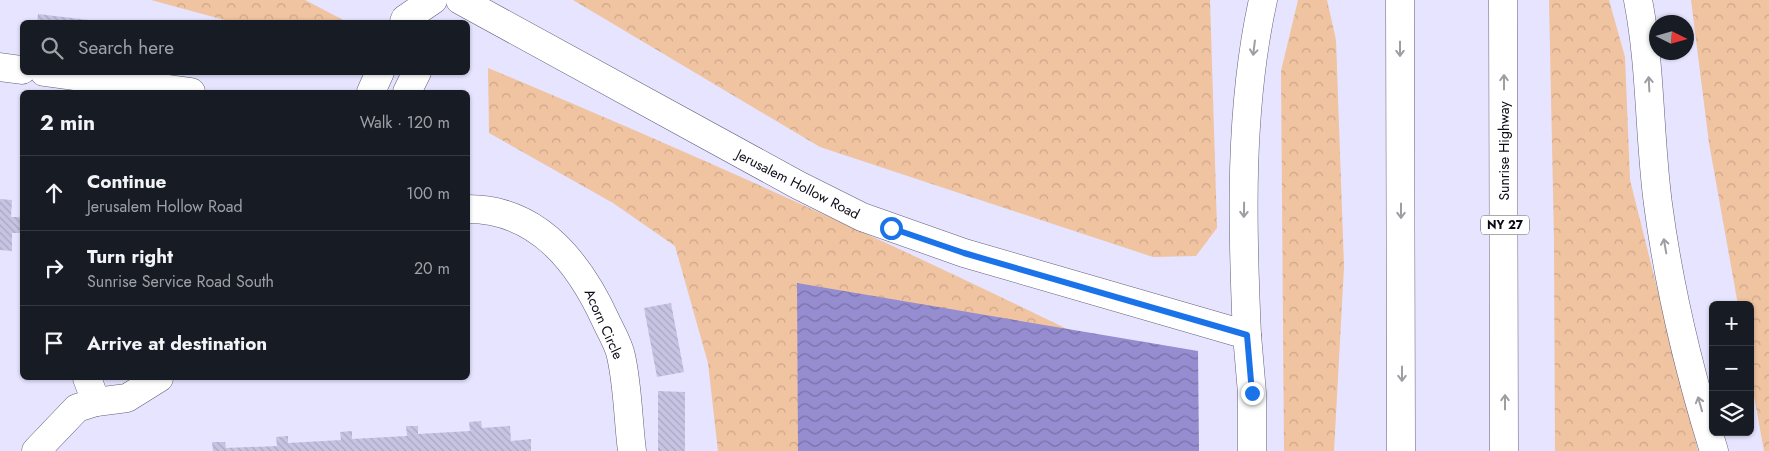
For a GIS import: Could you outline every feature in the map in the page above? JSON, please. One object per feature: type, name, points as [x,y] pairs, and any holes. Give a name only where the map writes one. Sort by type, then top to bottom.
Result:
[{"type":"main road","points":[[405,20],[433,0]]},
{"type":"main road","points":[[438,20],[443,0]]},
{"type":"main road","name":"Jerusalem Hollow Road","points":[[460,0],[798,185],[862,217],[964,253],[1247,335]]},
{"type":"main road","points":[[1252,451],[1252,393],[1247,335],[1244,258],[1248,105],[1255,36],[1263,0]]},
{"type":"main road","points":[[1400,0],[1401,451]]},
{"type":"main road","name":"Sunrise Highway","points":[[1503,0],[1504,451]]},
{"type":"main road","points":[[1638,0],[1648,74],[1652,150],[1664,244],[1692,374],[1714,451]]},
{"type":"main road","points":[[0,67],[20,70]]},
{"type":"main road","points":[[66,75],[176,90]]},
{"type":"main road","points":[[371,90],[378,75]]},
{"type":"main road","name":"Acorn Circle","points":[[470,208],[513,215],[537,229],[558,247],[593,293],[621,355],[632,451]]},
{"type":"main road","points":[[36,451],[92,390],[127,398],[156,380]]},
{"type":"green space","points":[[151,0],[305,0],[343,20],[225,20]]},
{"type":"green space","points":[[573,0],[1210,0],[1217,228],[1196,256],[1153,257],[820,147]]},
{"type":"green space","points":[[1298,0],[1327,0],[1336,40],[1344,267],[1334,451],[1284,451],[1281,71]]},
{"type":"green space","points":[[1549,0],[1609,0],[1625,57],[1630,180],[1698,451],[1555,451],[1554,240]]},
{"type":"green space","points":[[1691,0],[1769,0],[1769,451],[1764,451],[1754,396],[1754,301],[1737,301],[1709,143]]},
{"type":"green space","points":[[488,68],[827,216],[995,294],[1161,375],[880,451],[718,451],[708,363],[675,246],[613,203],[489,133]]},
{"type":"water","points":[[797,283],[1198,351],[1199,451],[798,451]]},
{"type":"building","points":[[38,14],[89,20],[37,20]]},
{"type":"building","points":[[0,199],[12,200],[11,217],[20,217],[20,233],[12,233],[12,251],[0,250]]},
{"type":"building","points":[[671,303],[684,372],[657,377],[644,308]]},
{"type":"building","points":[[658,391],[685,392],[685,451],[658,451]]},
{"type":"building","points":[[481,421],[482,428],[510,426],[511,441],[531,439],[531,451],[213,451],[212,442],[225,442],[226,448],[277,446],[276,437],[288,436],[288,443],[341,440],[340,432],[352,431],[352,439],[407,436],[406,426],[418,426],[418,434],[470,431],[469,422]]},
{"type":"route","points":[[891,228],[964,253],[1247,335],[1252,393]]}]
